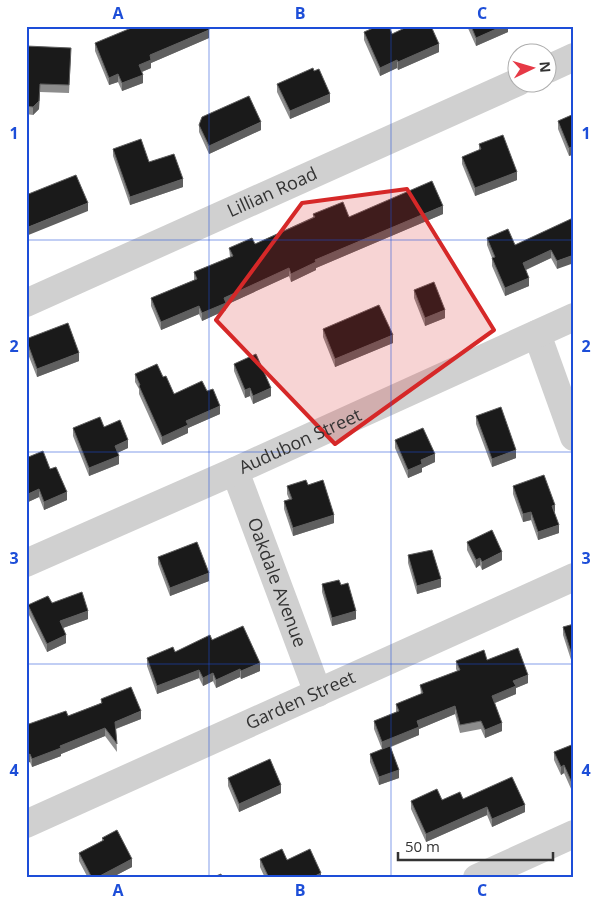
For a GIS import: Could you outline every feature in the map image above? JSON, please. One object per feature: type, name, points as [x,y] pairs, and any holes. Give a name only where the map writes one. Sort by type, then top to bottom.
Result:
[{"type":"street","points":[[558,64],[574,57]]},
{"type":"street","name":"Lillian Road","points":[[26,303],[508,86]]},
{"type":"street","name":"Audubon Street","points":[[26,563],[574,318]]},
{"type":"street","points":[[537,334],[574,437]]},
{"type":"street","name":"Oakdale Avenue","points":[[235,471],[318,693]]},
{"type":"street","name":"Garden Street","points":[[26,824],[574,577]]},
{"type":"street","points":[[476,878],[574,834]]},
{"type":"highlighted area","points":[[407,189],[494,330],[335,444],[216,320],[302,203]]},
{"type":"building","points":[[136,26],[207,26],[209,30],[150,55],[151,60],[139,65],[143,75],[122,83],[118,74],[109,78],[95,43]]},
{"type":"building","points":[[378,26],[389,26],[392,34],[409,26],[431,26],[439,44],[380,68],[364,32]]},
{"type":"building","points":[[471,26],[503,26],[476,38]]},
{"type":"building","points":[[26,46],[71,48],[69,85],[40,84],[39,101],[33,107],[26,106]]},
{"type":"building","points":[[313,68],[314,71],[319,69],[330,94],[290,111],[277,84]]},
{"type":"building","points":[[249,96],[261,122],[209,146],[199,125],[202,117]]},
{"type":"building","points":[[574,114],[574,146],[569,148],[558,121]]},
{"type":"building","points":[[503,135],[517,172],[475,188],[462,157],[481,149],[479,144]]},
{"type":"building","points":[[141,139],[149,162],[174,154],[183,179],[130,197],[113,149]]},
{"type":"building","points":[[76,175],[88,203],[26,228],[26,195]]},
{"type":"building","points":[[432,181],[443,206],[315,260],[316,262],[291,274],[289,268],[224,298],[226,303],[202,313],[199,306],[161,322],[151,298],[197,279],[194,272],[233,256],[229,248],[252,238],[255,244],[315,217],[313,214],[343,202],[349,217]]},
{"type":"building","points":[[572,216],[574,216],[574,255],[557,261],[551,250],[523,263],[529,278],[505,288],[492,258],[495,257],[487,238],[508,229],[515,245],[573,218]]},
{"type":"building","points":[[434,282],[445,310],[425,318],[414,290]]},
{"type":"building","points":[[379,305],[393,335],[335,359],[323,329]]},
{"type":"building","points":[[68,323],[79,353],[37,369],[26,339]]},
{"type":"building","points":[[256,354],[271,388],[253,396],[250,388],[245,390],[234,364]]},
{"type":"building","points":[[157,364],[163,377],[166,376],[174,394],[202,381],[207,391],[213,389],[220,406],[186,421],[188,425],[162,437],[135,374]]},
{"type":"building","points":[[501,407],[516,450],[492,459],[476,416]]},
{"type":"building","points":[[100,417],[104,427],[120,420],[128,440],[115,446],[119,456],[89,468],[73,428]]},
{"type":"building","points":[[423,428],[435,454],[421,460],[422,464],[408,470],[395,440]]},
{"type":"building","points":[[43,451],[50,469],[56,467],[67,492],[44,502],[39,489],[26,495],[26,458]]},
{"type":"building","points":[[544,475],[555,505],[552,506],[559,525],[538,532],[531,512],[523,514],[513,486]]},
{"type":"building","points":[[306,480],[308,485],[323,480],[334,515],[293,528],[284,501],[292,499],[287,486]]},
{"type":"building","points":[[492,530],[502,552],[482,562],[480,558],[476,560],[467,542]]},
{"type":"building","points":[[197,542],[209,573],[170,588],[158,557]]},
{"type":"building","points":[[432,550],[441,579],[417,586],[408,555]]},
{"type":"building","points":[[339,580],[341,585],[348,583],[356,611],[332,618],[322,584]]},
{"type":"building","points":[[82,592],[88,611],[60,621],[66,635],[47,644],[28,605],[48,596],[52,603]]},
{"type":"building","points":[[574,624],[574,661],[563,627]]},
{"type":"building","points":[[243,626],[260,663],[241,671],[240,669],[216,680],[213,673],[203,678],[199,670],[157,686],[147,658],[173,647],[175,652],[210,635],[212,640]]},
{"type":"building","points":[[518,648],[528,675],[513,681],[516,686],[492,696],[502,723],[485,730],[481,721],[460,725],[455,706],[417,721],[419,727],[382,742],[374,721],[399,711],[396,704],[423,693],[420,685],[460,670],[456,661],[484,650],[487,660]]},
{"type":"building","points":[[131,687],[141,711],[115,722],[117,744],[105,728],[32,759],[30,754],[26,756],[26,734],[28,734],[26,725],[66,711],[68,716],[102,703],[101,699]]},
{"type":"building","points":[[574,744],[574,782],[572,783],[564,765],[561,767],[554,752]]},
{"type":"building","points":[[390,746],[399,770],[379,777],[370,754]]},
{"type":"building","points":[[270,759],[281,785],[239,804],[228,778]]},
{"type":"building","points":[[512,777],[525,805],[492,819],[487,807],[426,834],[411,801],[437,789],[442,800],[460,792],[463,799]]},
{"type":"building","points":[[117,830],[132,859],[96,878],[92,878],[79,853],[104,840],[102,838]]},
{"type":"building","points":[[282,849],[287,860],[310,849],[321,873],[311,878],[269,878],[260,859]]},
{"type":"building","points":[[221,874],[222,878],[211,878]]}]
